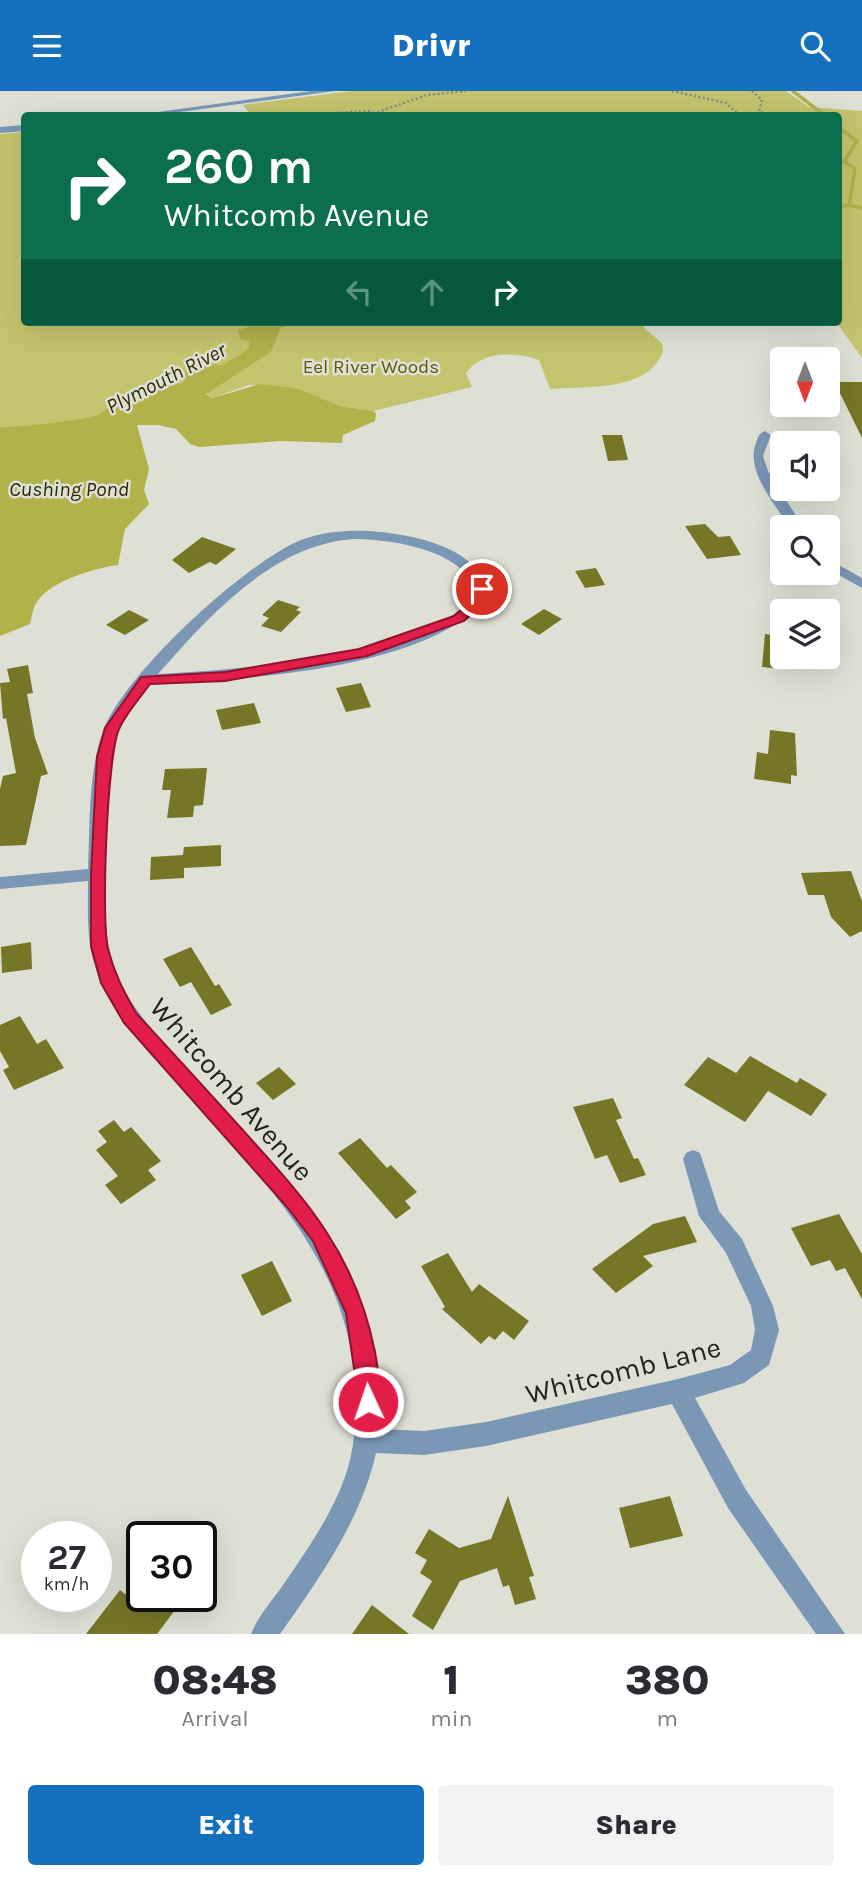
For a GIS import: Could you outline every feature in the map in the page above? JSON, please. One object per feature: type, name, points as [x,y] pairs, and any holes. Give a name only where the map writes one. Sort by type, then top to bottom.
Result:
[{"type":"street","points":[[165,112],[331,91]]},
{"type":"street","points":[[0,130],[21,128]]},
{"type":"street","points":[[765,435],[757,456],[762,471],[789,515]]},
{"type":"street","name":"Whitcomb Avenue","points":[[146,680],[225,676],[281,669],[393,644],[428,632],[471,611],[482,589],[479,578],[446,553],[401,538],[355,535],[307,543],[262,569],[175,647],[146,680],[112,728],[107,743],[101,783],[99,946],[110,983],[130,1018],[294,1201],[320,1235],[340,1271],[357,1313],[366,1360],[366,1440],[359,1472],[334,1531],[264,1634]]},
{"type":"street","points":[[840,570],[862,583]]},
{"type":"street","points":[[0,883],[99,874]]},
{"type":"street","name":"Whitcomb Lane","points":[[366,1440],[424,1443],[486,1434],[678,1391],[736,1375],[761,1357],[767,1330],[762,1305],[734,1246],[710,1216],[692,1159]]},
{"type":"street","points":[[678,1391],[737,1499],[831,1634]]},
{"type":"path","points":[[376,112],[427,95],[466,91]]},
{"type":"path","points":[[671,91],[726,103],[736,112]]},
{"type":"path","points":[[752,91],[762,100],[758,107],[763,112]]},
{"type":"path","points":[[347,112],[381,110]]},
{"type":"green space","points":[[351,91],[786,91],[809,107],[862,111],[862,358],[839,326],[842,326],[842,112],[249,112],[243,105]]},
{"type":"green space","name":"Eel River Woods","points":[[21,132],[21,326],[250,326],[238,330],[249,342],[250,349],[224,364],[192,374],[184,382],[126,392],[95,416],[53,423],[0,427],[0,134]]},
{"type":"green space","name":"Eel River Woods","points":[[644,326],[662,343],[663,351],[656,364],[645,374],[631,380],[598,386],[550,389],[539,360],[520,355],[490,357],[481,360],[466,373],[472,387],[373,411],[340,406],[300,389],[249,385],[212,398],[206,393],[271,352],[281,328]]},
{"type":"water","name":"Cushing Pond","points":[[250,326],[289,326],[281,328],[271,352],[206,394],[212,398],[260,384],[300,389],[340,406],[373,411],[376,413],[375,421],[343,435],[342,443],[281,441],[199,447],[190,444],[176,429],[158,425],[137,425],[149,469],[144,490],[149,504],[125,529],[118,565],[86,572],[52,588],[36,604],[30,624],[0,636],[0,427],[53,423],[94,416],[126,392],[184,382],[187,368],[196,364],[222,365],[249,349],[249,342],[240,339],[238,330]]},
{"type":"building","points":[[840,382],[862,382],[862,438],[840,393]]},
{"type":"building","points":[[602,435],[622,435],[628,460],[608,461]]},
{"type":"building","points":[[705,524],[718,537],[730,536],[741,555],[707,559],[685,526]]},
{"type":"building","points":[[202,537],[236,549],[216,565],[210,562],[189,573],[172,560]]},
{"type":"building","points":[[596,568],[605,585],[585,588],[575,571]]},
{"type":"building","points":[[278,600],[300,607],[296,610],[301,612],[281,632],[261,626],[269,618],[262,615]]},
{"type":"building","points":[[544,609],[562,619],[539,635],[521,624]]},
{"type":"building","points":[[129,610],[149,620],[125,635],[106,625]]},
{"type":"building","points":[[765,634],[770,635],[770,668],[762,667]]},
{"type":"building","points":[[28,665],[33,693],[27,694],[35,738],[48,774],[41,776],[26,845],[0,846],[0,789],[3,776],[16,773],[6,718],[3,719],[0,683],[10,682],[7,669]]},
{"type":"building","points":[[361,683],[371,707],[346,712],[336,688]]},
{"type":"building","points":[[254,703],[261,723],[222,730],[216,710]]},
{"type":"building","points":[[770,730],[795,733],[797,776],[791,775],[791,784],[754,779],[757,752],[768,754]]},
{"type":"building","points":[[207,768],[203,805],[194,806],[193,817],[167,818],[171,790],[162,790],[165,769]]},
{"type":"building","points":[[221,845],[221,866],[184,868],[184,878],[150,880],[151,857],[183,855],[184,847]]},
{"type":"building","points":[[851,871],[862,901],[862,931],[850,937],[831,917],[824,895],[808,895],[801,873]]},
{"type":"building","points":[[31,942],[32,969],[2,973],[1,947]]},
{"type":"building","points":[[191,947],[215,986],[219,984],[232,1005],[211,1015],[191,982],[180,987],[163,959]]},
{"type":"building","points":[[20,1016],[37,1044],[46,1039],[64,1068],[14,1090],[3,1070],[9,1067],[0,1051],[0,1025]]},
{"type":"building","points":[[750,1056],[797,1083],[800,1078],[827,1094],[811,1116],[768,1091],[745,1122],[684,1085],[708,1057],[736,1073]]},
{"type":"building","points":[[279,1067],[296,1084],[273,1100],[256,1083]]},
{"type":"building","points":[[613,1098],[622,1118],[616,1120],[634,1159],[638,1158],[646,1175],[620,1183],[607,1155],[595,1159],[573,1107]]},
{"type":"building","points":[[114,1120],[124,1132],[131,1127],[161,1161],[148,1170],[156,1180],[121,1204],[105,1185],[118,1176],[96,1150],[107,1142],[98,1131]]},
{"type":"building","points":[[360,1138],[387,1168],[391,1165],[417,1192],[405,1201],[411,1208],[396,1219],[338,1153]]},
{"type":"building","points":[[839,1214],[862,1254],[862,1299],[845,1268],[836,1271],[830,1260],[811,1266],[791,1228]]},
{"type":"building","points":[[685,1216],[697,1242],[643,1256],[653,1266],[616,1293],[592,1269],[653,1224]]},
{"type":"building","points":[[448,1253],[472,1292],[479,1284],[529,1321],[514,1340],[503,1331],[495,1340],[489,1336],[481,1344],[442,1309],[445,1307],[421,1266]]},
{"type":"building","points":[[272,1261],[292,1301],[262,1316],[241,1275]]},
{"type":"building","points":[[508,1496],[534,1576],[529,1577],[536,1599],[515,1605],[509,1585],[503,1587],[497,1568],[460,1581],[433,1630],[412,1616],[432,1581],[420,1573],[427,1560],[415,1553],[429,1529],[459,1548],[491,1539]]},
{"type":"building","points":[[670,1496],[683,1536],[630,1548],[619,1508]]},
{"type":"building","points":[[120,1590],[126,1595],[126,1612],[174,1612],[157,1634],[86,1634],[103,1612],[112,1612],[112,1600]]},
{"type":"building","points":[[372,1605],[409,1634],[352,1634]]},
{"type":"waterway","points":[[793,91],[820,112]]},
{"type":"waterway","points":[[842,130],[857,141],[844,162],[855,168],[849,205]]},
{"type":"waterway","name":"Plymouth River","points":[[842,206],[849,205]]},
{"type":"waterway","name":"Plymouth River","points":[[849,205],[862,208]]},
{"type":"route","points":[[368,1402],[366,1360],[357,1313],[340,1271],[320,1235],[294,1201],[130,1018],[110,983],[99,946],[101,783],[104,757],[112,728],[146,680],[225,676],[320,663],[362,653],[428,632],[459,618],[471,611],[478,602],[482,589]]}]
